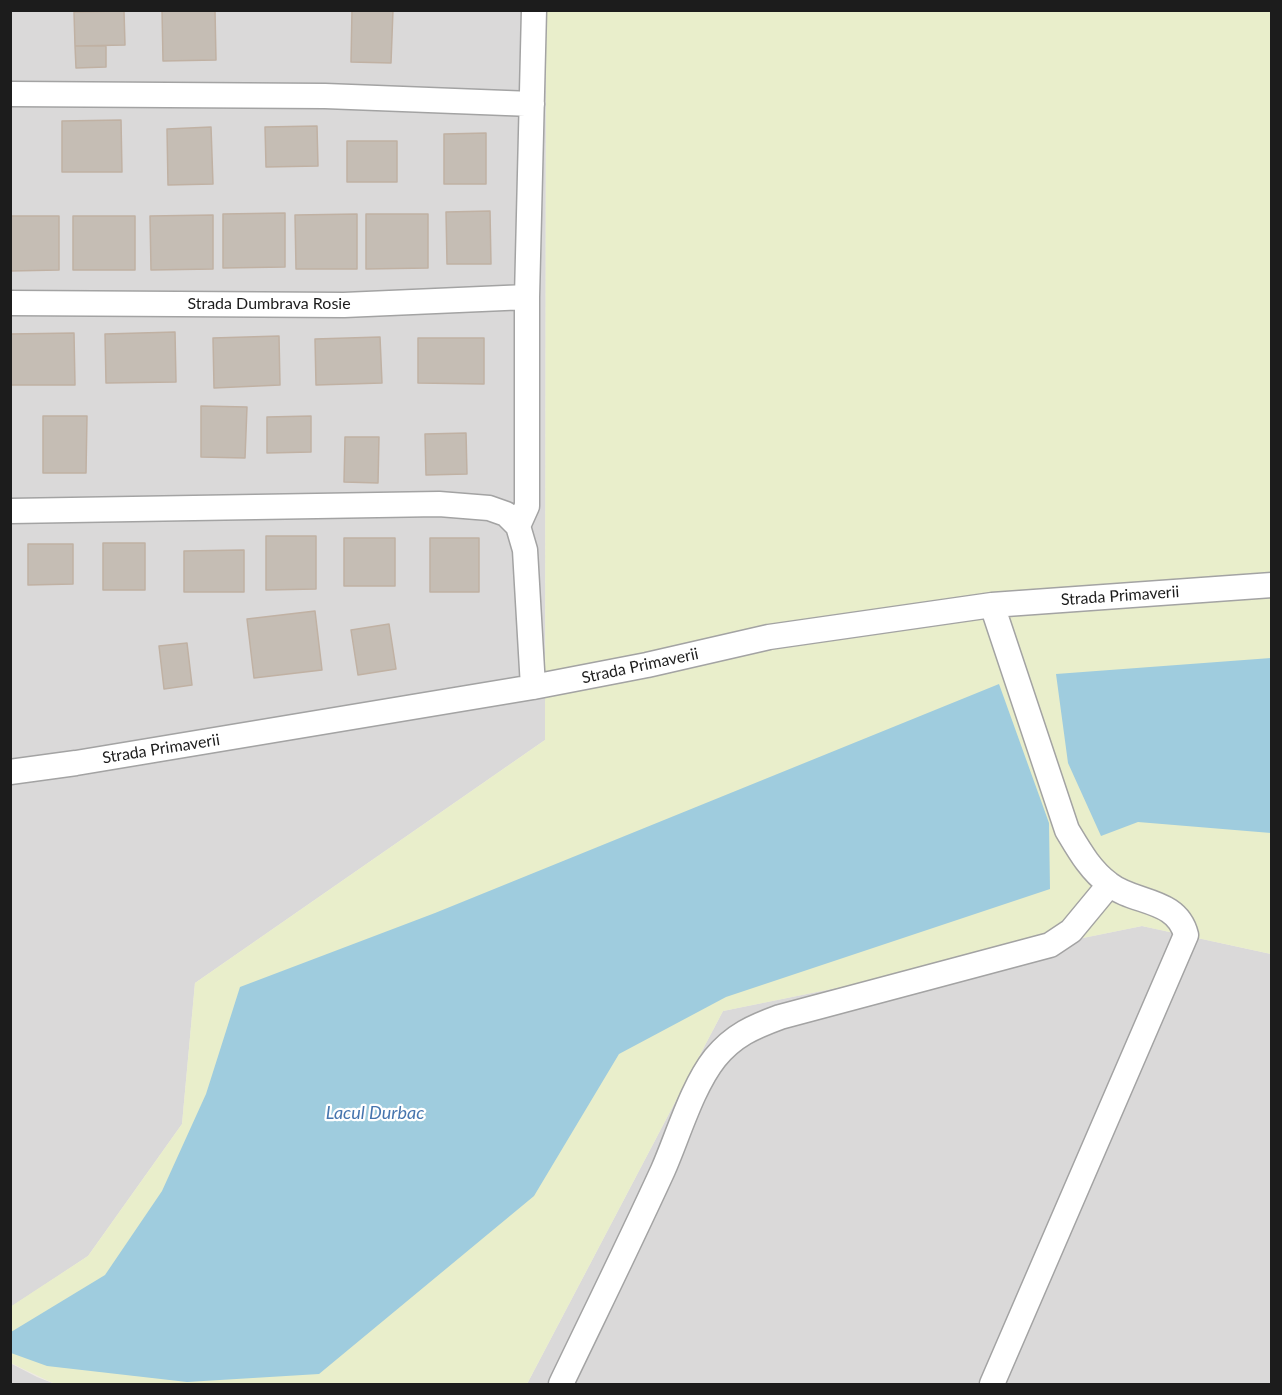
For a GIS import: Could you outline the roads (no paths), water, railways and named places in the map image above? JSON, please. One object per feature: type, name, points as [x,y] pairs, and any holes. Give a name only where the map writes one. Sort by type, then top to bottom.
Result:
[{"type":"street","points":[[518,526],[526,506],[527,297],[534,10]]},
{"type":"street","points":[[10,94],[325,96],[532,104]]},
{"type":"street","name":"Strada Dumbrava Rosie","points":[[10,303],[344,305],[527,297]]},
{"type":"street","points":[[10,511],[439,504],[489,508],[506,514],[518,526],[525,550],[533,687]]},
{"type":"street","name":"Strada Primaverii","points":[[10,772],[533,687],[647,665],[769,637],[992,605],[1272,585]]},
{"type":"street","points":[[992,605],[1067,830],[1085,860],[1109,885],[1129,896],[1160,905],[1177,915],[1184,924],[1186,935],[992,1384]]},
{"type":"street","points":[[561,1384],[663,1170],[696,1092],[714,1059],[735,1037],[780,1017],[1050,945],[1071,931],[1109,885]]},
{"type":"water","points":[[1271,658],[1271,833],[1138,822],[1101,836],[1068,763],[1056,674]]},
{"type":"water","name":"Lacul Durbac","points":[[999,684],[1049,823],[1050,889],[726,997],[619,1054],[534,1196],[319,1374],[187,1382],[47,1366],[11,1353],[11,1332],[105,1275],[162,1191],[206,1094],[240,987],[435,913]]}]
